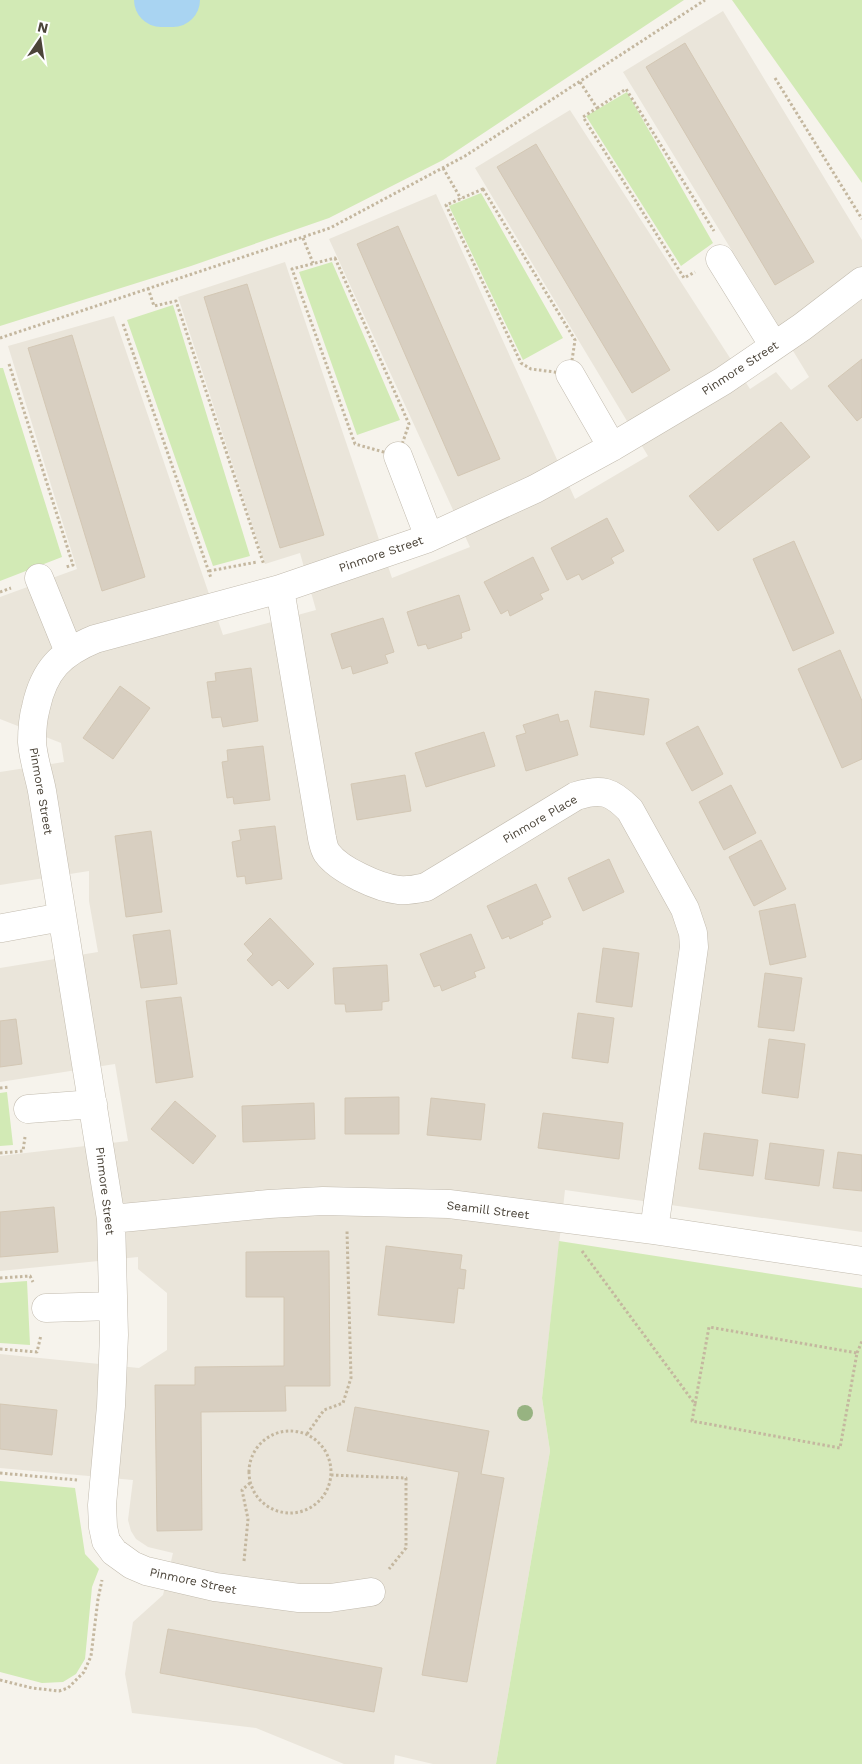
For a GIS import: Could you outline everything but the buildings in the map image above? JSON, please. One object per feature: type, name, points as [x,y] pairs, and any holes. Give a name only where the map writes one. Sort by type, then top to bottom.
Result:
[{"type":"street","points":[[720,259],[774,346]]},
{"type":"street","name":"Pinmore Street","points":[[371,1592],[330,1598],[299,1598],[242,1592],[185,1582],[132,1565],[114,1552],[106,1540],[103,1527],[102,1505],[111,1406],[114,1335],[111,1219],[42,791],[32,742],[34,714],[39,692],[47,675],[58,661],[76,647],[96,639],[276,590],[429,537],[535,489],[612,447],[723,381],[862,282]]},
{"type":"street","points":[[570,374],[612,447]]},
{"type":"street","points":[[398,456],[429,537]]},
{"type":"street","points":[[39,578],[70,652]]},
{"type":"street","name":"Pinmore Place","points":[[276,590],[322,838],[327,852],[337,862],[362,878],[397,890],[411,891],[426,887],[576,796],[591,792],[604,792],[617,798],[630,810],[685,909],[693,933],[694,947],[654,1230]]},
{"type":"street","points":[[2,928],[62,917]]},
{"type":"street","points":[[28,1109],[93,1104]]},
{"type":"street","name":"Seamill Street","points":[[111,1219],[269,1204],[346,1201],[449,1204],[654,1230],[862,1262]]},
{"type":"street","points":[[46,1308],[113,1306]]},
{"type":"path","points":[[0,338],[330,228],[465,156],[705,0]]},
{"type":"path","points":[[774,78],[862,219]]},
{"type":"path","points":[[580,82],[597,108]]},
{"type":"path","points":[[626,90],[724,247],[720,259],[684,278],[583,117],[626,90]]},
{"type":"path","points":[[443,168],[461,199]]},
{"type":"path","points":[[483,189],[575,340],[570,374],[531,369],[521,363],[446,205],[483,189]]},
{"type":"path","points":[[303,238],[314,263]]},
{"type":"path","points":[[335,258],[409,424],[398,456],[355,444],[292,269],[335,258]]},
{"type":"path","points":[[148,287],[154,306],[176,302],[262,561],[276,590]]},
{"type":"path","points":[[123,324],[220,605]]},
{"type":"path","points":[[0,592],[73,565],[9,364]]},
{"type":"path","points":[[209,571],[262,561]]},
{"type":"path","points":[[307,1434],[324,1410],[343,1403],[352,1378],[346,1201]]},
{"type":"path","points":[[573,1220],[576,1242],[695,1404]]},
{"type":"path","points":[[857,1354],[709,1327],[692,1421],[840,1448],[857,1354],[862,1341]]},
{"type":"path","points":[[289,1431],[307,1434],[321,1444],[329,1459],[331,1475],[325,1494],[312,1507],[294,1513],[275,1510],[259,1499],[250,1483],[249,1464],[257,1447],[271,1435],[289,1431]]},
{"type":"path","points":[[0,1474],[104,1483]]},
{"type":"path","points":[[331,1475],[406,1478],[406,1548],[371,1592]]},
{"type":"path","points":[[242,1592],[248,1519],[242,1490],[250,1483]]},
{"type":"path","points":[[0,1680],[32,1688],[59,1691],[68,1688],[84,1672],[91,1656],[98,1599],[104,1574],[114,1552]]},
{"type":"shaded area","points":[[723,11],[862,240],[862,1232],[565,1190],[542,1398],[550,1451],[496,1764],[433,1764],[395,1755],[394,1764],[344,1764],[256,1728],[132,1713],[125,1674],[133,1622],[163,1595],[173,1553],[148,1547],[136,1539],[131,1531],[128,1520],[133,1480],[0,1468],[0,1354],[139,1368],[167,1350],[167,1293],[138,1269],[138,1257],[0,1271],[0,1156],[128,1141],[115,1064],[0,1082],[0,968],[98,952],[89,901],[89,871],[0,885],[0,772],[64,762],[61,743],[0,719],[0,597],[77,569],[8,346],[114,316],[223,635],[316,610],[300,553],[265,564],[178,297],[285,262],[392,578],[470,547],[329,239],[436,194],[575,499],[648,456],[475,168],[570,110],[750,389],[776,372],[791,390],[809,377],[623,72]]},
{"type":"green space","points":[[0,0],[684,0],[443,160],[329,218],[191,266],[0,326]]},
{"type":"green space","points":[[732,0],[862,0],[862,183]]},
{"type":"green space","points":[[627,92],[713,243],[681,266],[586,116]]},
{"type":"green space","points":[[481,193],[563,338],[523,360],[449,206]]},
{"type":"green space","points":[[332,262],[400,420],[357,435],[299,272]]},
{"type":"green space","points":[[173,305],[250,556],[213,566],[127,320]]},
{"type":"green space","points":[[0,368],[3,368],[62,557],[0,581]]},
{"type":"green space","points":[[7,1092],[13,1145],[0,1146],[0,1093]]},
{"type":"green space","points":[[559,1241],[862,1288],[862,1764],[496,1764],[550,1451],[542,1398]]},
{"type":"green space","points":[[27,1281],[30,1345],[0,1343],[0,1283]]},
{"type":"green space","points":[[0,1481],[75,1488],[85,1554],[99,1569],[92,1587],[85,1659],[76,1674],[63,1682],[42,1683],[0,1672]]},
{"type":"waterway","points":[[161,0],[173,0]]}]
